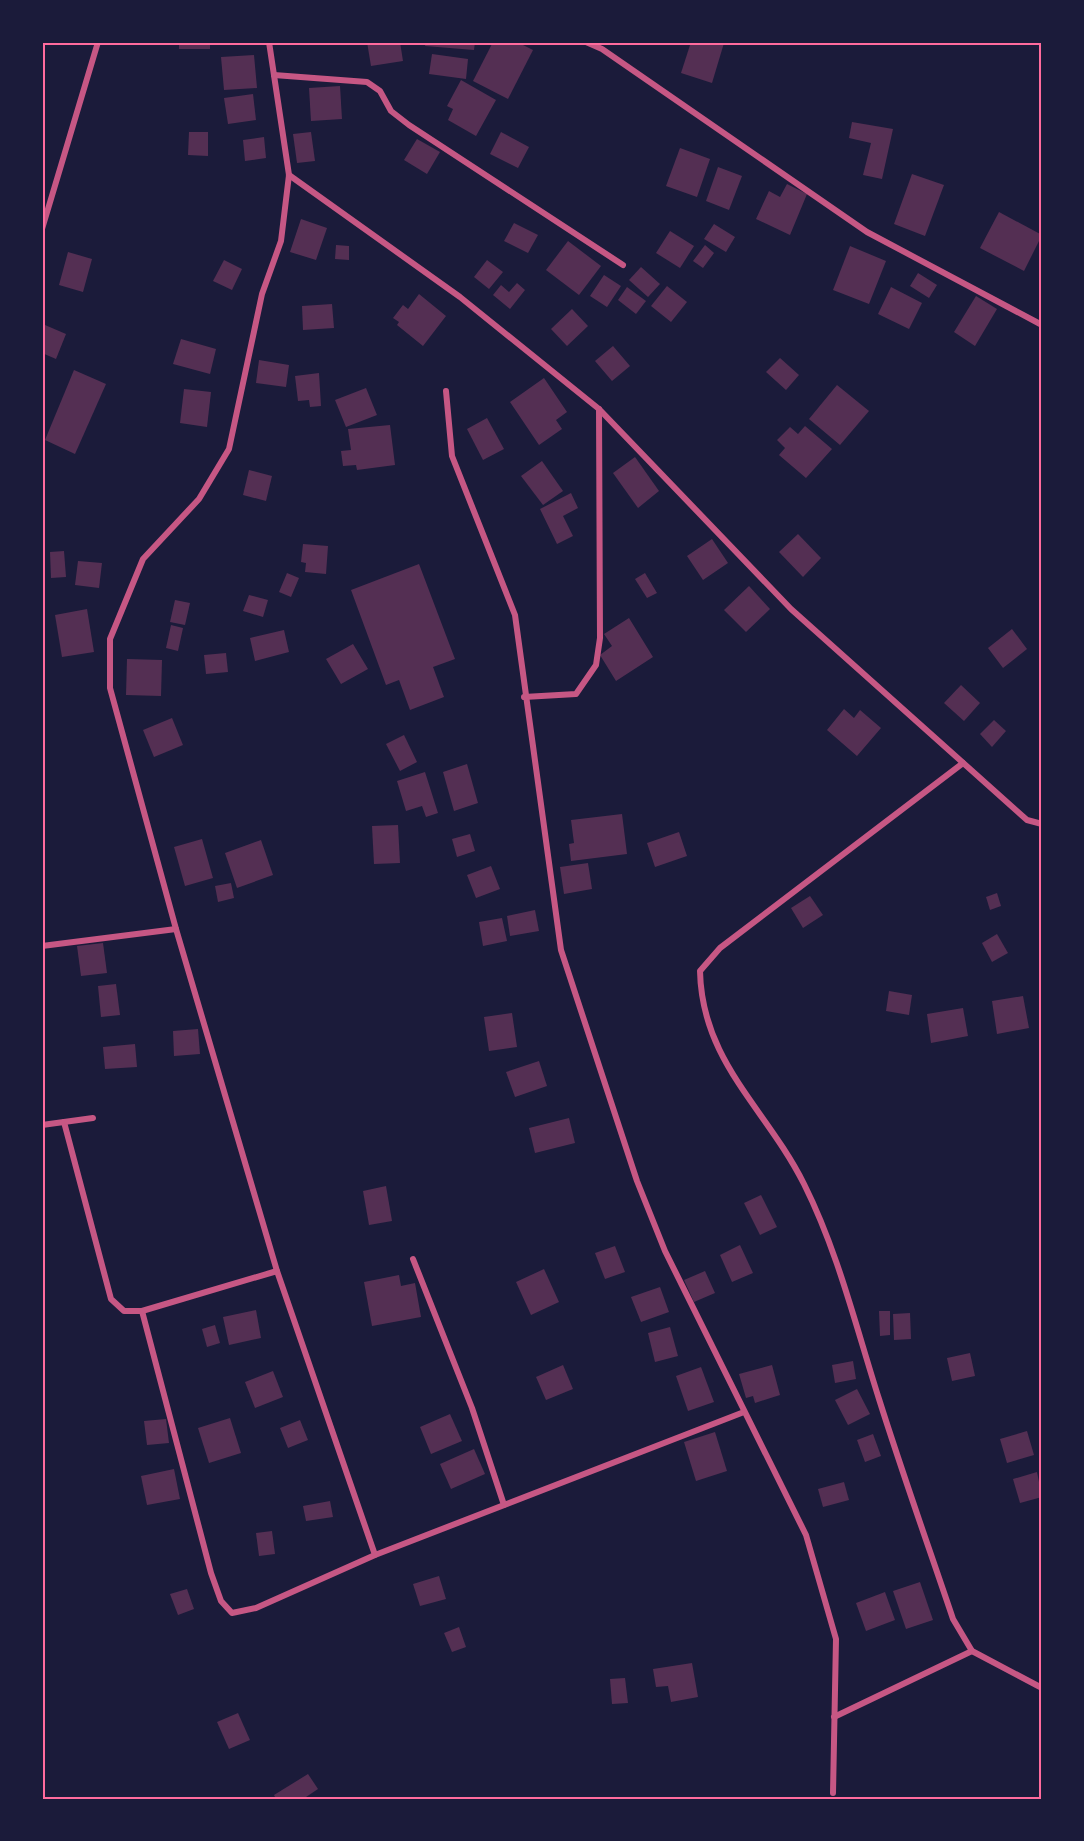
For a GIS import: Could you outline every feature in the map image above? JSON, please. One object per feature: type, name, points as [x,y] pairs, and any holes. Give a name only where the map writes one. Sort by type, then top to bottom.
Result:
[{"type":"street","points":[[42,229],[98,42]]},
{"type":"street","points":[[269,42],[289,175],[281,241],[262,294],[229,449],[199,499],[143,559],[110,639],[110,688],[176,929],[277,1271],[375,1555]]},
{"type":"street","points":[[586,42],[602,49],[867,232],[1042,325]]},
{"type":"street","points":[[274,75],[367,82],[380,91],[391,111],[409,125],[623,265]]},
{"type":"street","points":[[289,175],[460,297],[599,409],[791,609],[1027,820],[1042,824]]},
{"type":"street","points":[[446,391],[452,456],[515,615],[524,697],[561,950],[645,1201],[665,1251],[806,1535],[836,1639],[833,1793]]},
{"type":"street","points":[[524,697],[576,694],[596,665],[600,638],[599,409]]},
{"type":"street","points":[[963,763],[720,948],[700,971],[701,999],[715,1044],[804,1183],[839,1268],[879,1399],[953,1619],[972,1651],[1042,1688]]},
{"type":"street","points":[[42,946],[176,929]]},
{"type":"street","points":[[42,1125],[93,1118]]},
{"type":"street","points":[[64,1122],[111,1299],[124,1311],[142,1311],[277,1271]]},
{"type":"street","points":[[413,1259],[472,1408],[504,1505]]},
{"type":"street","points":[[142,1311],[211,1573],[221,1601],[231,1613],[256,1608],[375,1555],[744,1412]]},
{"type":"street","points":[[834,1717],[972,1651]]},
{"type":"building","points":[[179,42],[210,42],[210,49],[179,49]]},
{"type":"building","points":[[367,42],[400,42],[403,61],[371,66]]},
{"type":"building","points":[[426,42],[475,42],[474,50],[425,46]]},
{"type":"building","points":[[493,42],[517,42],[533,50],[508,99],[473,81]]},
{"type":"building","points":[[691,42],[724,43],[712,83],[681,73]]},
{"type":"building","points":[[432,54],[468,59],[466,79],[429,74]]},
{"type":"building","points":[[254,55],[257,88],[224,90],[221,57]]},
{"type":"building","points":[[461,80],[496,100],[476,136],[448,120],[453,109],[447,106]]},
{"type":"building","points":[[340,86],[342,119],[311,121],[309,88]]},
{"type":"building","points":[[253,94],[256,120],[228,124],[224,98]]},
{"type":"building","points":[[852,122],[893,129],[882,179],[863,175],[871,143],[849,138]]},
{"type":"building","points":[[189,132],[208,132],[208,156],[188,155]]},
{"type":"building","points":[[311,132],[315,161],[297,163],[293,134]]},
{"type":"building","points":[[501,132],[529,147],[518,168],[490,154]]},
{"type":"building","points":[[264,137],[266,158],[245,161],[243,140]]},
{"type":"building","points":[[417,139],[440,152],[427,174],[404,160]]},
{"type":"building","points":[[680,148],[710,159],[697,197],[666,186]]},
{"type":"building","points":[[718,167],[742,176],[729,210],[706,201]]},
{"type":"building","points":[[912,174],[944,185],[925,236],[894,224]]},
{"type":"building","points":[[787,184],[807,194],[790,235],[756,219],[769,191],[780,197]]},
{"type":"building","points":[[999,212],[1042,235],[1024,271],[980,248]]},
{"type":"building","points":[[301,219],[327,228],[316,260],[290,252]]},
{"type":"building","points":[[514,223],[538,235],[528,253],[504,241]]},
{"type":"building","points":[[714,224],[735,237],[726,252],[704,239]]},
{"type":"building","points":[[670,231],[694,246],[680,268],[656,253]]},
{"type":"building","points":[[568,241],[601,266],[579,295],[546,270]]},
{"type":"building","points":[[336,245],[349,246],[349,260],[335,259]]},
{"type":"building","points":[[705,245],[714,253],[703,268],[693,261]]},
{"type":"building","points":[[850,246],[886,261],[869,304],[833,290]]},
{"type":"building","points":[[68,252],[92,259],[83,292],[59,285]]},
{"type":"building","points":[[224,260],[242,269],[232,290],[213,281]]},
{"type":"building","points":[[487,260],[503,272],[489,289],[474,277]]},
{"type":"building","points":[[641,267],[660,284],[648,297],[629,280]]},
{"type":"building","points":[[918,273],[937,285],[929,298],[910,286]]},
{"type":"building","points":[[604,275],[621,286],[607,307],[590,296]]},
{"type":"building","points":[[517,283],[525,290],[510,309],[493,295],[501,285],[509,292]]},
{"type":"building","points":[[667,286],[687,302],[671,322],[651,306]]},
{"type":"building","points":[[627,287],[646,301],[636,314],[618,300]]},
{"type":"building","points":[[891,287],[922,303],[909,329],[878,314]]},
{"type":"building","points":[[419,294],[446,316],[423,346],[397,325],[399,322],[393,318],[403,305],[408,309]]},
{"type":"building","points":[[976,296],[997,309],[975,346],[954,332]]},
{"type":"building","points":[[332,304],[334,328],[303,330],[302,306]]},
{"type":"building","points":[[572,309],[588,326],[567,346],[551,329]]},
{"type":"building","points":[[45,325],[66,334],[56,359],[42,353],[42,333]]},
{"type":"building","points":[[181,339],[216,349],[210,374],[173,364]]},
{"type":"building","points":[[613,346],[630,366],[612,381],[595,361]]},
{"type":"building","points":[[780,358],[799,375],[786,390],[766,372]]},
{"type":"building","points":[[259,360],[289,365],[286,387],[256,383]]},
{"type":"building","points":[[74,370],[106,384],[75,454],[45,440]]},
{"type":"building","points":[[319,373],[321,406],[310,407],[309,400],[298,401],[295,376]]},
{"type":"building","points":[[544,378],[567,412],[556,420],[562,429],[539,445],[510,402]]},
{"type":"building","points":[[837,385],[869,411],[840,445],[809,419]]},
{"type":"building","points":[[366,388],[377,415],[346,427],[335,400]]},
{"type":"building","points":[[184,389],[211,392],[207,427],[180,423]]},
{"type":"building","points":[[487,418],[504,449],[483,460],[467,429]]},
{"type":"building","points":[[390,425],[395,465],[357,470],[356,465],[343,466],[341,451],[351,450],[348,429]]},
{"type":"building","points":[[805,426],[832,449],[806,478],[779,455],[785,448],[777,440],[790,427],[798,434]]},
{"type":"building","points":[[635,457],[659,491],[638,508],[613,473]]},
{"type":"building","points":[[542,461],[563,491],[543,505],[521,476]]},
{"type":"building","points":[[249,470],[272,476],[266,501],[243,495]]},
{"type":"building","points":[[571,493],[578,508],[563,516],[573,536],[557,544],[540,509]]},
{"type":"building","points":[[798,534],[821,558],[803,577],[779,552]]},
{"type":"building","points":[[712,539],[728,563],[703,580],[687,556]]},
{"type":"building","points":[[303,544],[328,546],[326,574],[305,572],[306,563],[301,562]]},
{"type":"building","points":[[64,551],[66,577],[51,578],[50,552]]},
{"type":"building","points":[[78,561],[102,563],[99,588],[75,585]]},
{"type":"building","points":[[419,564],[455,659],[433,667],[444,697],[410,710],[399,680],[386,685],[351,590]]},
{"type":"building","points":[[287,573],[299,578],[291,597],[279,592]]},
{"type":"building","points":[[645,573],[657,593],[647,598],[635,579]]},
{"type":"building","points":[[749,586],[770,609],[746,632],[724,610]]},
{"type":"building","points":[[249,595],[268,600],[263,617],[243,611]]},
{"type":"building","points":[[175,600],[190,603],[185,625],[170,622]]},
{"type":"building","points":[[87,609],[94,652],[62,657],[55,615]]},
{"type":"building","points":[[629,618],[653,657],[616,681],[600,655],[612,646],[604,634]]},
{"type":"building","points":[[171,625],[183,628],[178,651],[166,648]]},
{"type":"building","points":[[1012,629],[1027,649],[1003,668],[988,648]]},
{"type":"building","points":[[284,630],[289,652],[255,661],[250,638]]},
{"type":"building","points":[[353,644],[368,669],[341,684],[326,659]]},
{"type":"building","points":[[226,653],[228,672],[206,674],[204,655]]},
{"type":"building","points":[[127,659],[162,660],[161,696],[126,695]]},
{"type":"building","points":[[961,685],[980,703],[964,721],[944,703]]},
{"type":"building","points":[[844,709],[854,718],[860,710],[881,728],[857,756],[827,730]]},
{"type":"building","points":[[172,718],[183,745],[154,757],[143,730]]},
{"type":"building","points":[[994,720],[1006,731],[992,747],[980,734]]},
{"type":"building","points":[[404,735],[417,762],[400,771],[386,744]]},
{"type":"building","points":[[467,764],[478,803],[454,811],[443,772]]},
{"type":"building","points":[[425,772],[438,813],[426,817],[422,806],[406,811],[397,781]]},
{"type":"building","points":[[622,814],[627,854],[571,861],[569,844],[574,843],[571,820]]},
{"type":"building","points":[[398,825],[400,863],[374,864],[372,826]]},
{"type":"building","points":[[679,832],[687,856],[655,867],[647,843]]},
{"type":"building","points":[[470,834],[475,851],[457,857],[452,839]]},
{"type":"building","points":[[202,839],[213,878],[185,886],[174,847]]},
{"type":"building","points":[[261,840],[273,875],[237,888],[225,853]]},
{"type":"building","points":[[588,863],[592,889],[564,894],[560,867]]},
{"type":"building","points":[[491,866],[500,889],[476,898],[467,875]]},
{"type":"building","points":[[231,883],[234,898],[218,902],[215,886]]},
{"type":"building","points":[[997,893],[1001,906],[990,910],[986,897]]},
{"type":"building","points":[[810,896],[823,915],[803,928],[791,908]]},
{"type":"building","points":[[535,910],[539,931],[510,936],[507,916]]},
{"type":"building","points":[[502,918],[507,941],[483,946],[479,922]]},
{"type":"building","points":[[997,934],[1008,953],[992,962],[982,943]]},
{"type":"building","points":[[103,943],[107,973],[81,976],[77,946]]},
{"type":"building","points":[[116,984],[120,1015],[101,1017],[98,986]]},
{"type":"building","points":[[889,991],[912,995],[909,1015],[886,1011]]},
{"type":"building","points":[[1023,996],[1029,1028],[997,1034],[992,1001]]},
{"type":"building","points":[[963,1008],[968,1036],[931,1043],[927,1014]]},
{"type":"building","points":[[512,1013],[517,1047],[489,1051],[484,1017]]},
{"type":"building","points":[[198,1029],[200,1054],[174,1056],[173,1031]]},
{"type":"building","points":[[135,1044],[137,1067],[105,1069],[103,1047]]},
{"type":"building","points":[[539,1061],[547,1086],[515,1097],[506,1072]]},
{"type":"building","points":[[569,1118],[575,1143],[535,1153],[529,1128]]},
{"type":"building","points":[[386,1186],[392,1221],[369,1225],[363,1191]]},
{"type":"building","points":[[761,1195],[777,1227],[760,1235],[744,1203]]},
{"type":"building","points":[[740,1245],[753,1273],[732,1282],[720,1255]]},
{"type":"building","points":[[615,1246],[625,1272],[605,1279],[595,1253]]},
{"type":"building","points":[[544,1269],[559,1302],[531,1315],[516,1282]]},
{"type":"building","points":[[705,1271],[715,1293],[694,1302],[684,1280]]},
{"type":"building","points":[[399,1275],[401,1286],[415,1283],[421,1317],[372,1326],[364,1282]]},
{"type":"building","points":[[660,1287],[669,1312],[641,1322],[631,1297]]},
{"type":"building","points":[[256,1310],[261,1338],[229,1345],[223,1317]]},
{"type":"building","points":[[879,1311],[890,1311],[890,1335],[880,1336]]},
{"type":"building","points":[[910,1313],[911,1339],[894,1340],[893,1314]]},
{"type":"building","points":[[215,1325],[220,1343],[207,1347],[202,1329]]},
{"type":"building","points":[[670,1327],[678,1356],[655,1362],[648,1333]]},
{"type":"building","points":[[970,1353],[975,1376],[952,1381],[947,1358]]},
{"type":"building","points":[[853,1361],[856,1379],[835,1383],[832,1365]]},
{"type":"building","points":[[563,1365],[573,1389],[546,1400],[536,1377]]},
{"type":"building","points":[[772,1365],[780,1395],[755,1403],[753,1396],[746,1398],[739,1374]]},
{"type":"building","points":[[701,1367],[714,1402],[688,1411],[676,1376]]},
{"type":"building","points":[[273,1371],[283,1397],[255,1408],[245,1382]]},
{"type":"building","points":[[857,1389],[870,1414],[848,1425],[835,1400]]},
{"type":"building","points":[[450,1414],[462,1441],[431,1454],[420,1427]]},
{"type":"building","points":[[230,1418],[241,1453],[209,1463],[198,1428]]},
{"type":"building","points":[[166,1419],[169,1443],[147,1445],[144,1421]]},
{"type":"building","points":[[300,1420],[308,1440],[288,1448],[280,1428]]},
{"type":"building","points":[[1027,1431],[1034,1455],[1007,1463],[1000,1439]]},
{"type":"building","points":[[715,1432],[727,1471],[696,1481],[684,1442]]},
{"type":"building","points":[[873,1434],[881,1456],[865,1462],[857,1440]]},
{"type":"building","points":[[474,1449],[485,1474],[451,1489],[440,1464]]},
{"type":"building","points":[[174,1469],[180,1499],[147,1505],[141,1476]]},
{"type":"building","points":[[1037,1472],[1042,1497],[1020,1503],[1013,1479]]},
{"type":"building","points":[[844,1482],[849,1500],[823,1507],[818,1489]]},
{"type":"building","points":[[330,1501],[333,1517],[306,1521],[303,1506]]},
{"type":"building","points":[[272,1531],[275,1554],[259,1556],[256,1533]]},
{"type":"building","points":[[439,1576],[446,1599],[420,1606],[413,1584]]},
{"type":"building","points":[[920,1582],[933,1620],[906,1629],[893,1591]]},
{"type":"building","points":[[187,1589],[194,1609],[178,1615],[170,1594]]},
{"type":"building","points":[[885,1592],[895,1620],[866,1631],[856,1603]]},
{"type":"building","points":[[459,1627],[466,1647],[452,1652],[444,1633]]},
{"type":"building","points":[[692,1663],[698,1697],[671,1702],[668,1686],[656,1687],[653,1669]]},
{"type":"building","points":[[625,1678],[628,1703],[612,1704],[610,1679]]},
{"type":"building","points":[[238,1713],[250,1740],[229,1749],[217,1722]]},
{"type":"building","points":[[308,1774],[318,1789],[303,1799],[276,1799],[274,1795]]}]
